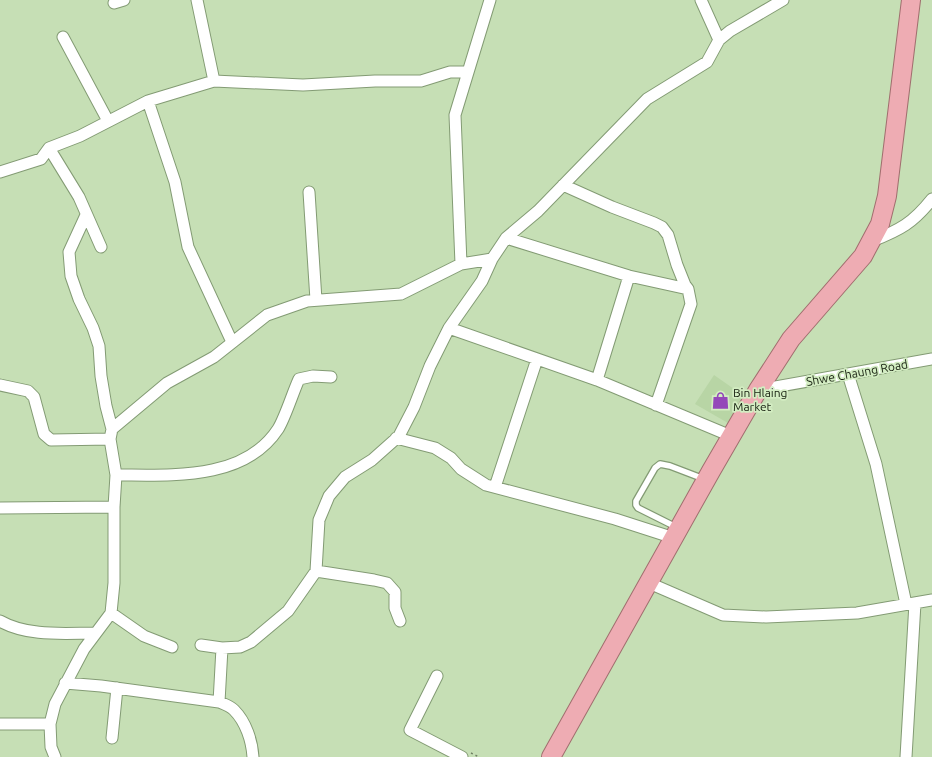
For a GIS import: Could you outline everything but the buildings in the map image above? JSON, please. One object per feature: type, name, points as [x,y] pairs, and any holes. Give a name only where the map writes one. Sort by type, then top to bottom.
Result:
[{"type":"highway","points":[[551,757],[758,390],[791,339],[810,315],[830,295],[863,256],[872,241],[880,224],[887,196],[910,0]]},
{"type":"street","points":[[197,0],[214,81]]},
{"type":"street","points":[[461,264],[455,116],[490,0]]},
{"type":"street","points":[[701,0],[719,40]]},
{"type":"street","points":[[201,645],[222,648],[240,648],[251,642],[288,611],[316,571],[319,520],[329,496],[345,477],[372,460],[396,438],[414,407],[430,366],[449,328],[482,281],[492,260],[506,238],[538,211],[648,100],[707,62],[719,40],[730,31],[783,0]]},
{"type":"street","points":[[63,38],[108,121]]},
{"type":"street","points":[[0,172],[41,159],[50,148],[80,136],[148,101],[214,81],[303,85],[375,81],[421,82],[450,72],[468,72]]},
{"type":"street","points":[[148,101],[174,182],[188,247],[232,342]]},
{"type":"street","points":[[50,148],[79,197],[101,247]]},
{"type":"street","points":[[563,185],[612,207],[654,223],[662,228],[668,235],[677,265],[685,286],[688,289],[691,304],[656,405]]},
{"type":"street","points":[[309,192],[316,300]]},
{"type":"street","points":[[872,241],[897,232],[920,214],[932,199]]},
{"type":"street","points":[[55,757],[51,747],[50,724],[55,704],[65,683],[96,633],[111,613],[114,584],[114,507],[116,475],[111,434],[104,398],[99,346],[71,276],[69,252],[86,215]]},
{"type":"street","points":[[506,238],[629,276],[688,289]]},
{"type":"street","points":[[0,385],[28,391],[34,397],[44,434],[51,440],[111,434],[167,383],[214,358],[266,315],[306,301],[401,294],[461,264],[492,260]]},
{"type":"street","points":[[597,380],[629,276]]},
{"type":"street","points":[[449,328],[597,380],[731,436]]},
{"type":"street","points":[[495,487],[538,359]]},
{"type":"street","name":"Shwe Chaung Road","points":[[758,390],[932,359]]},
{"type":"street","points":[[848,374],[876,464],[911,603],[906,757]]},
{"type":"street","points":[[116,475],[173,475],[217,470],[259,451],[278,428],[299,379],[313,376],[331,377]]},
{"type":"street","points":[[396,438],[435,448],[451,458],[461,469],[474,478],[495,487],[608,517],[676,533]]},
{"type":"street","points":[[0,508],[114,507]]},
{"type":"street","points":[[316,571],[387,583],[395,592],[395,608],[400,621]]},
{"type":"street","points":[[649,583],[723,615],[766,616],[856,613],[932,600]]},
{"type":"street","points":[[111,613],[144,636],[172,647]]},
{"type":"street","points":[[0,621],[21,629],[39,632],[96,633]]},
{"type":"street","points":[[219,702],[222,648]]},
{"type":"street","points":[[436,676],[410,730],[462,757]]},
{"type":"street","points":[[65,683],[117,688],[219,702],[233,709],[245,725],[252,747],[253,757]]},
{"type":"street","points":[[112,738],[117,688]]},
{"type":"street","points":[[0,724],[50,724]]},
{"type":"lane","points":[[676,533],[638,508],[636,505],[636,500],[655,468],[660,464],[683,470],[706,480]]},
{"type":"shaded area","name":"Bin Hlaing Market","points":[[714,375],[744,396],[728,423],[695,404]]},
{"type":"place","name":"Bin Hlaing Market","points":[[720,400]]}]
